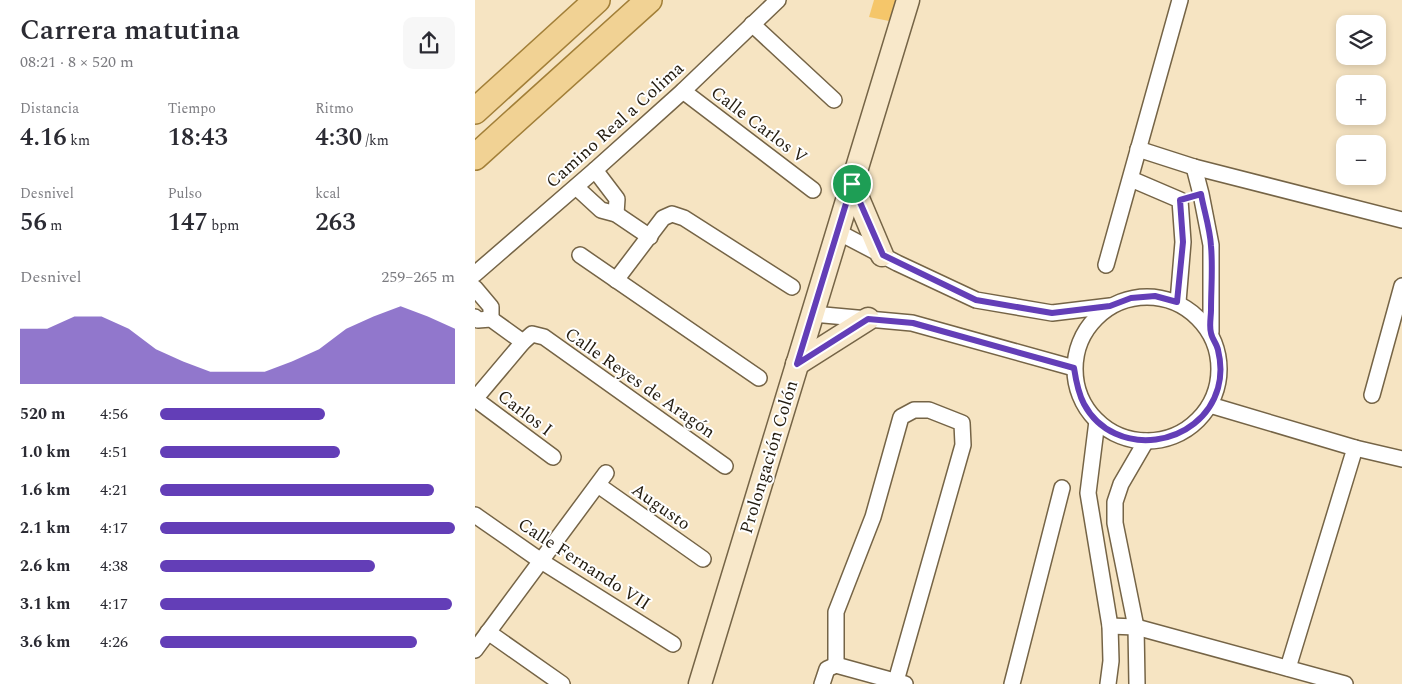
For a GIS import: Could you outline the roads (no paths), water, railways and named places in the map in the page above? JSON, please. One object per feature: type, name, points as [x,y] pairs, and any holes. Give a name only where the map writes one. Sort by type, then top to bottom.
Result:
[{"type":"main road","points":[[475,111],[597,0]]},
{"type":"main road","points":[[475,157],[649,0]]},
{"type":"street","name":"Camino Real a Colima","points":[[475,274],[683,91],[778,0]]},
{"type":"street","name":"Prolongación Colón","points":[[700,684],[908,0]]},
{"type":"street","points":[[1106,265],[1180,0]]},
{"type":"street","points":[[751,24],[834,100]]},
{"type":"street","name":"Calle Carlos V","points":[[683,91],[813,190]]},
{"type":"street","points":[[1139,149],[1194,167],[1402,220]]},
{"type":"street","points":[[1194,167],[1211,245],[1211,332]]},
{"type":"street","points":[[595,170],[617,199],[616,214]]},
{"type":"street","points":[[1131,180],[1180,200],[1201,194]]},
{"type":"street","points":[[852,184],[883,255]]},
{"type":"street","points":[[576,187],[601,210],[616,214],[650,237]]},
{"type":"street","points":[[1177,302],[1183,242],[1180,200]]},
{"type":"street","points":[[616,280],[663,218],[672,214],[684,218],[792,287]]},
{"type":"street","points":[[837,232],[976,300],[1052,313],[1110,306],[1131,298],[1155,296],[1177,302],[1197,315],[1211,332],[1218,350],[1220,369],[1218,388],[1210,405],[1198,420],[1183,432],[1165,439],[1146,441],[1128,438],[1111,432],[1097,421],[1085,405],[1077,387],[1074,368],[1079,344],[1091,322],[1110,306]]},
{"type":"street","points":[[580,255],[759,378]]},
{"type":"street","points":[[1372,396],[1402,286]]},
{"type":"street","points":[[475,288],[491,308],[491,319]]},
{"type":"street","points":[[813,314],[913,323],[1074,368]]},
{"type":"street","name":"Calle Reyes de Aragón","points":[[475,317],[478,320],[491,319],[527,338],[545,338],[725,466]]},
{"type":"street","points":[[797,364],[868,319]]},
{"type":"street","points":[[475,399],[527,338]]},
{"type":"street","name":"Carlos I","points":[[475,399],[553,457]]},
{"type":"street","points":[[1210,405],[1355,448],[1402,459]]},
{"type":"street","points":[[822,684],[827,669],[836,664],[901,683],[963,445],[962,423],[929,410],[914,410],[901,417],[873,517],[836,612],[836,664]]},
{"type":"street","points":[[1097,421],[1087,493],[1110,626],[1111,661],[1108,684]]},
{"type":"street","points":[[1137,684],[1136,627],[1115,523],[1115,502],[1121,484],[1146,441]]},
{"type":"street","points":[[1287,668],[1355,448]]},
{"type":"street","name":"Augusto","points":[[541,561],[602,479],[703,559]]},
{"type":"street","points":[[1012,684],[1061,488]]},
{"type":"street","name":"Calle Fernando VII","points":[[475,515],[541,561],[673,644]]},
{"type":"street","points":[[475,650],[541,561]]},
{"type":"street","points":[[1110,626],[1136,627],[1345,684]]},
{"type":"street","points":[[488,632],[561,684]]}]
